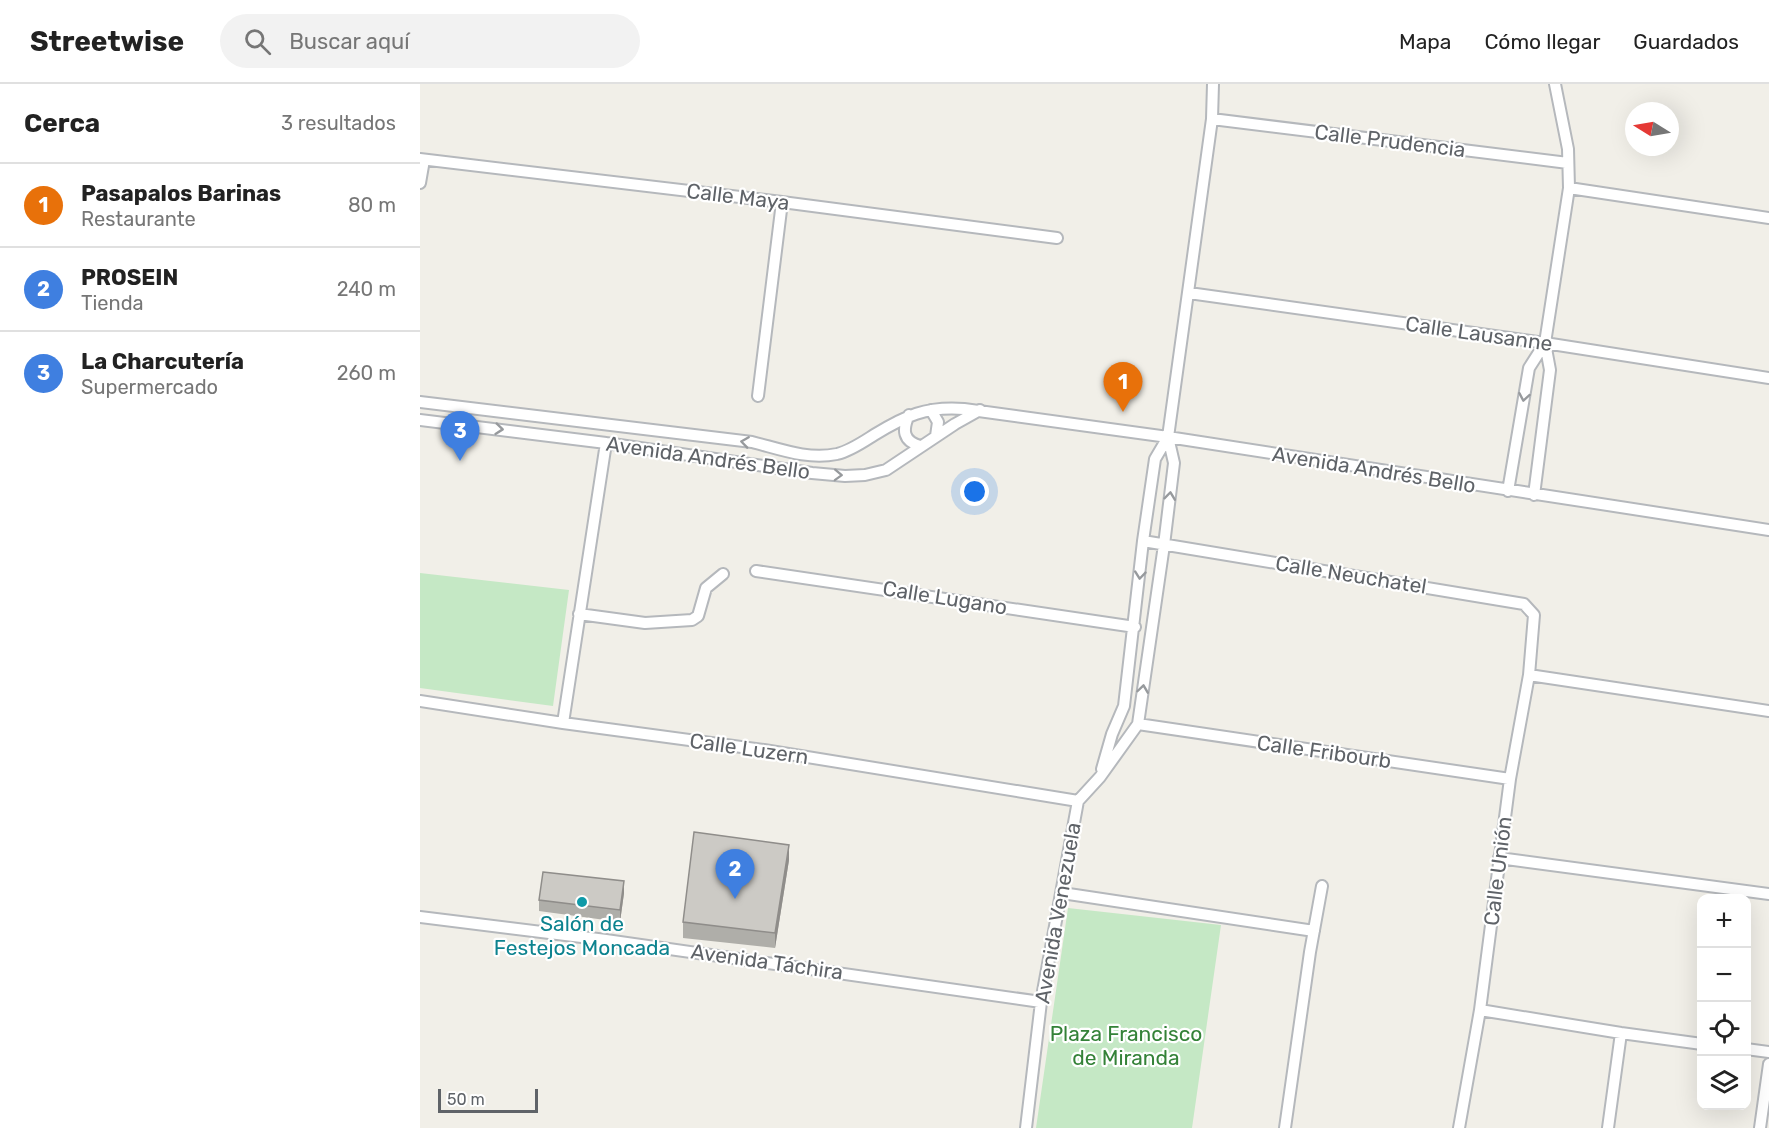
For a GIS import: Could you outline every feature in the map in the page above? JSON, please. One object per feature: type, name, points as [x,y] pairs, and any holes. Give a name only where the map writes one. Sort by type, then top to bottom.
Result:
[{"type":"street","name":"Avenida Venezuela","points":[[1026,1128],[1041,1002],[1078,801],[1100,777],[1138,724],[1164,545],[1173,462],[1168,437],[1212,119],[1213,84]]},
{"type":"street","points":[[1534,495],[1550,370],[1545,343],[1569,188],[1568,149],[1555,84]]},
{"type":"street","name":"Calle Prudencia","points":[[1212,119],[1568,164]]},
{"type":"street","points":[[420,183],[422,159]]},
{"type":"street","name":"Calle Maya","points":[[422,159],[1057,238]]},
{"type":"street","points":[[1569,188],[1769,218]]},
{"type":"street","points":[[758,396],[782,202]]},
{"type":"street","name":"Calle Lausanne","points":[[1189,292],[1769,378]]},
{"type":"street","points":[[1508,491],[1529,368],[1545,343]]},
{"type":"street","name":"Avenida Andrés Bello","points":[[420,402],[752,442],[791,454],[814,456],[837,454],[848,450],[909,415],[950,408],[980,410],[1769,530]]},
{"type":"street","points":[[931,410],[938,422],[936,436]]},
{"type":"street","name":"Avenida Andrés Bello","points":[[420,420],[844,476],[865,475],[886,470],[920,446],[980,410]]},
{"type":"street","points":[[909,415],[904,427],[905,436],[909,441],[920,446]]},
{"type":"street","name":"Avenida Venezuela","points":[[1100,777],[1112,734],[1124,706],[1155,459],[1168,437]]},
{"type":"street","points":[[563,723],[606,443]]},
{"type":"street","name":"Calle Neuchatel","points":[[1143,541],[1524,604],[1533,615]]},
{"type":"street","name":"Calle Lugano","points":[[756,571],[1135,627]]},
{"type":"street","points":[[579,614],[645,623],[692,620],[698,616],[706,588],[723,574]]},
{"type":"street","name":"Calle Unión","points":[[1460,1128],[1480,1010],[1510,779],[1529,675],[1533,615]]},
{"type":"street","points":[[1529,675],[1769,711]]},
{"type":"street","name":"Calle Luzern","points":[[420,701],[764,750],[1078,801]]},
{"type":"street","name":"Calle Fribourb","points":[[1138,724],[1510,779]]},
{"type":"street","points":[[1499,858],[1769,894]]},
{"type":"street","points":[[1285,1128],[1322,886]]},
{"type":"street","points":[[1062,892],[1314,931]]},
{"type":"street","name":"Avenida Táchira","points":[[420,917],[627,943],[1041,1002]]},
{"type":"street","points":[[1480,1010],[1697,1043]]},
{"type":"street","points":[[1608,1128],[1621,1033]]},
{"type":"street","points":[[1751,1050],[1769,1052]]},
{"type":"street","points":[[1760,1128],[1769,1064]]},
{"type":"green space","points":[[420,573],[569,590],[553,706],[420,688]]},
{"type":"green space","name":"Plaza Francisco de Miranda","points":[[1068,908],[1221,925],[1192,1128],[1036,1128]]},
{"type":"building","points":[[694,832],[789,845],[775,933],[683,922]]},
{"type":"building","points":[[543,872],[624,881],[620,910],[539,900]]},
{"type":"place","name":"Pasapalos Barinas","points":[[1123,412]]},
{"type":"place","name":"La Charcutería","points":[[460,461]]},
{"type":"place","name":"PROSEIN","points":[[735,899]]},
{"type":"place","name":"Salón de Festejos Moncada","points":[[582,902]]}]
